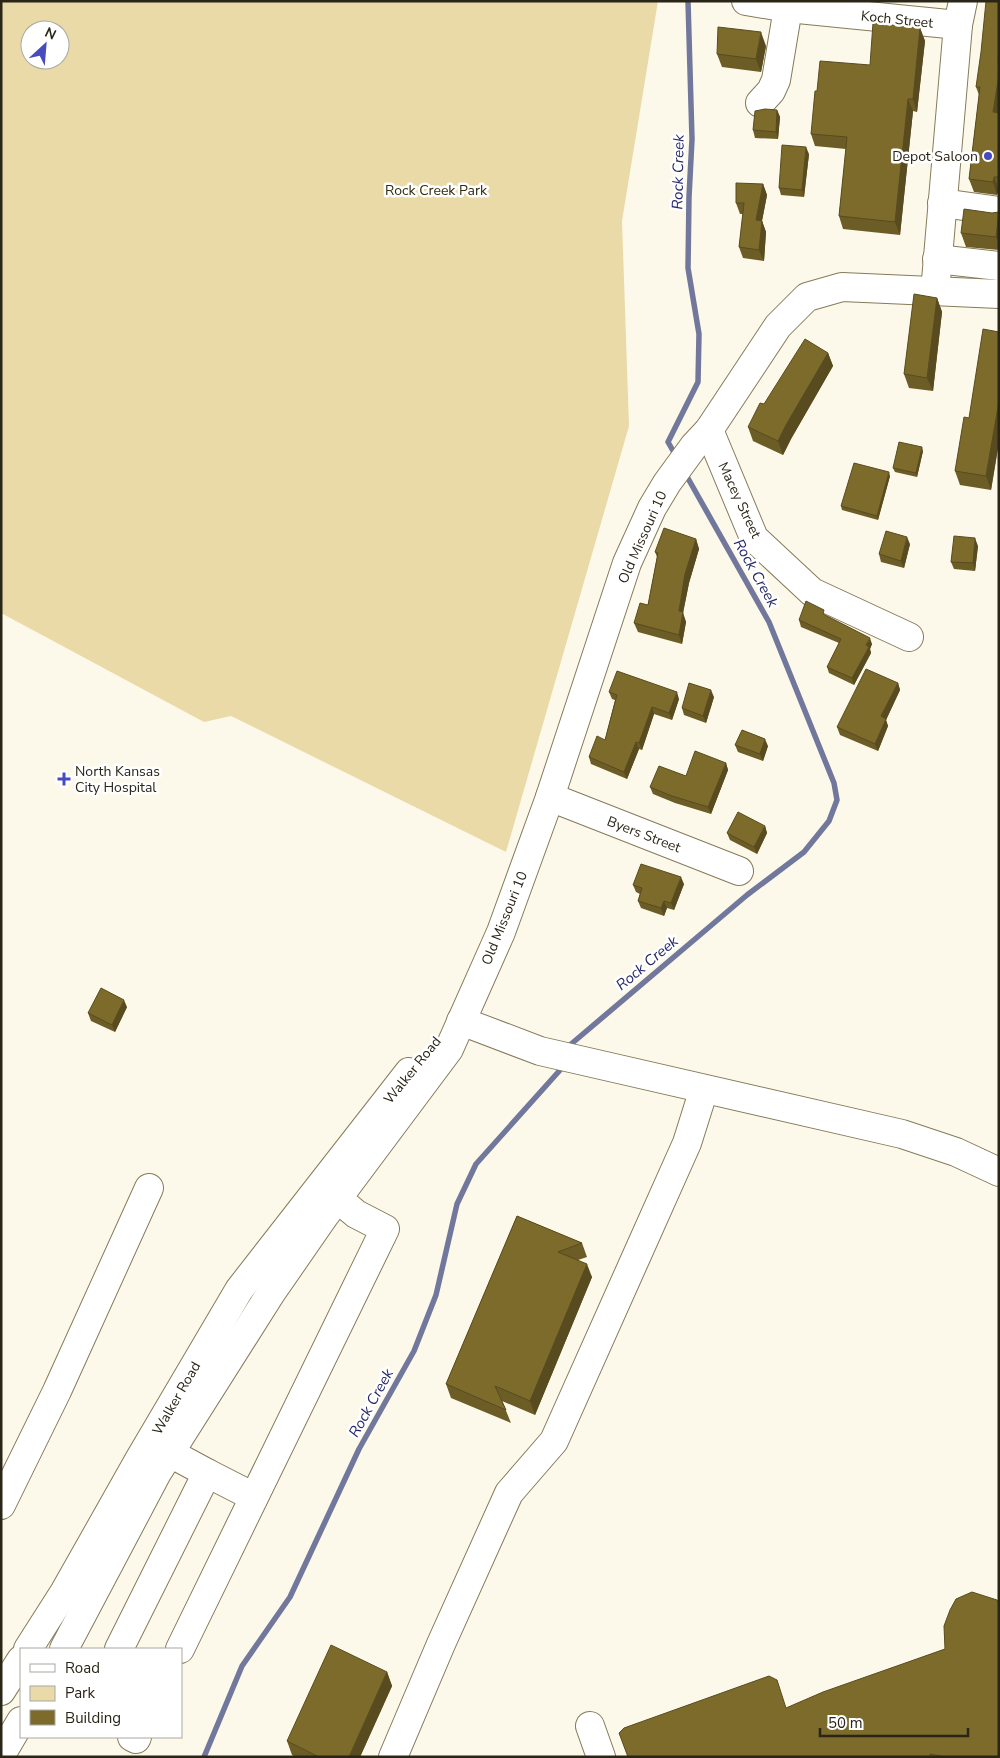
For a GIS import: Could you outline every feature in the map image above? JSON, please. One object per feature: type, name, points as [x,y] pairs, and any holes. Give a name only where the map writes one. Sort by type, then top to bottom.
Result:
[{"type":"street","name":"Koch Street","points":[[746,1],[788,8],[960,13]]},
{"type":"street","points":[[760,102],[772,91],[776,80],[788,8]]},
{"type":"street","points":[[935,292],[960,13]]},
{"type":"street","points":[[942,203],[999,211]]},
{"type":"street","points":[[937,259],[999,266]]},
{"type":"street","name":"Old Missouri 10","points":[[461,1020],[501,932],[550,797],[627,563],[652,508],[666,483],[701,438],[778,326],[807,297],[842,287],[999,294]]},
{"type":"street","name":"Macey Street","points":[[701,438],[754,538],[812,592],[909,637]]},
{"type":"street","name":"Byers Street","points":[[550,797],[739,871]]},
{"type":"street","points":[[461,1020],[540,1051],[902,1134],[956,1152],[999,1172]]},
{"type":"street","name":"Walker Road","points":[[29,1648],[160,1447],[271,1293],[329,1192],[449,1049],[461,1020]]},
{"type":"street","points":[[393,1757],[441,1644],[509,1493],[554,1441],[687,1143],[704,1089]]},
{"type":"street","points":[[1,1505],[61,1382],[149,1188]]},
{"type":"street","points":[[180,1648],[385,1229],[356,1214],[329,1192]]},
{"type":"street","points":[[160,1447],[254,1497]]},
{"type":"street","name":"Walker Road","points":[[65,1648],[125,1530],[160,1447]]},
{"type":"street","points":[[119,1648],[207,1472]]},
{"type":"street","points":[[1,1691],[20,1662]]},
{"type":"street","points":[[1,1755],[20,1723]]},
{"type":"street","points":[[590,1726],[601,1757]]},
{"type":"green space","name":"Rock Creek Park","points":[[1,1],[658,1],[622,221],[629,426],[506,852],[231,716],[204,722],[1,613]]},
{"type":"building","points":[[986,1],[999,1],[999,75],[993,112],[999,113],[999,177],[994,177],[993,182],[969,179],[980,87],[976,87]]},
{"type":"building","points":[[873,23],[920,28],[913,99],[908,99],[895,222],[839,216],[847,137],[811,134],[820,61],[870,65]]},
{"type":"building","points":[[718,27],[761,32],[756,59],[717,54]]},
{"type":"building","points":[[765,109],[777,110],[776,132],[753,130],[755,111]]},
{"type":"building","points":[[782,145],[806,147],[802,190],[779,188]]},
{"type":"building","points":[[736,183],[763,184],[756,220],[762,221],[759,250],[739,247],[744,203],[736,203]]},
{"type":"building","points":[[964,209],[992,213],[999,212],[996,237],[961,233]]},
{"type":"building","points":[[914,294],[937,298],[927,378],[904,374]]},
{"type":"building","points":[[983,329],[999,332],[999,401],[986,476],[955,471],[964,417],[969,418]]},
{"type":"building","points":[[805,339],[828,353],[778,441],[748,427],[760,403],[764,404]]},
{"type":"building","points":[[899,442],[922,447],[916,473],[893,468]]},
{"type":"building","points":[[854,463],[889,472],[877,516],[841,506]]},
{"type":"building","points":[[664,528],[696,539],[685,574],[679,611],[683,612],[679,635],[634,623],[640,603],[648,605],[658,553],[655,552]]},
{"type":"building","points":[[886,531],[907,537],[901,561],[879,554]]},
{"type":"building","points":[[954,536],[975,538],[973,563],[951,562]]},
{"type":"building","points":[[806,601],[824,610],[823,614],[870,638],[866,645],[869,647],[852,678],[827,667],[841,639],[799,620]]},
{"type":"building","points":[[866,669],[898,683],[881,716],[886,719],[875,744],[837,727]]},
{"type":"building","points":[[617,671],[677,692],[669,713],[652,707],[639,743],[636,742],[624,772],[589,757],[597,736],[605,740],[617,695],[609,692]]},
{"type":"building","points":[[689,683],[711,690],[703,716],[682,708]]},
{"type":"building","points":[[742,730],[765,739],[760,754],[735,745]]},
{"type":"building","points":[[695,751],[726,763],[708,807],[650,787],[659,766],[686,776]]},
{"type":"building","points":[[738,812],[765,826],[754,847],[727,833]]},
{"type":"building","points":[[641,864],[681,877],[671,903],[664,901],[661,908],[638,901],[642,888],[633,885]]},
{"type":"building","points":[[101,988],[124,1000],[112,1025],[88,1013]]},
{"type":"building","points":[[517,1216],[582,1243],[558,1252],[587,1264],[530,1401],[495,1386],[506,1410],[446,1384]]},
{"type":"building","points":[[972,1592],[997,1600],[999,1603],[999,1757],[946,1757],[930,1754],[930,1757],[628,1757],[619,1733],[624,1728],[769,1676],[777,1680],[786,1708],[823,1692],[945,1649],[944,1626],[950,1610],[956,1599]]},
{"type":"building","points":[[331,1645],[387,1672],[349,1757],[319,1757],[287,1741]]},
{"type":"waterway","name":"Rock Creek","points":[[676,456],[668,442],[698,382],[699,334],[688,268],[692,139],[688,1]]},
{"type":"waterway","name":"Rock Creek","points":[[570,1045],[747,895],[804,852],[829,821],[837,800],[834,783],[769,622],[685,473]]},
{"type":"waterway","name":"Rock Creek","points":[[204,1757],[242,1666],[290,1597],[359,1449],[414,1351],[436,1295],[457,1204],[476,1164],[561,1069]]},
{"type":"place","name":"Depot Saloon","points":[[988,156]]},
{"type":"place","name":"North Kansas City Hospital","points":[[64,779]]}]
